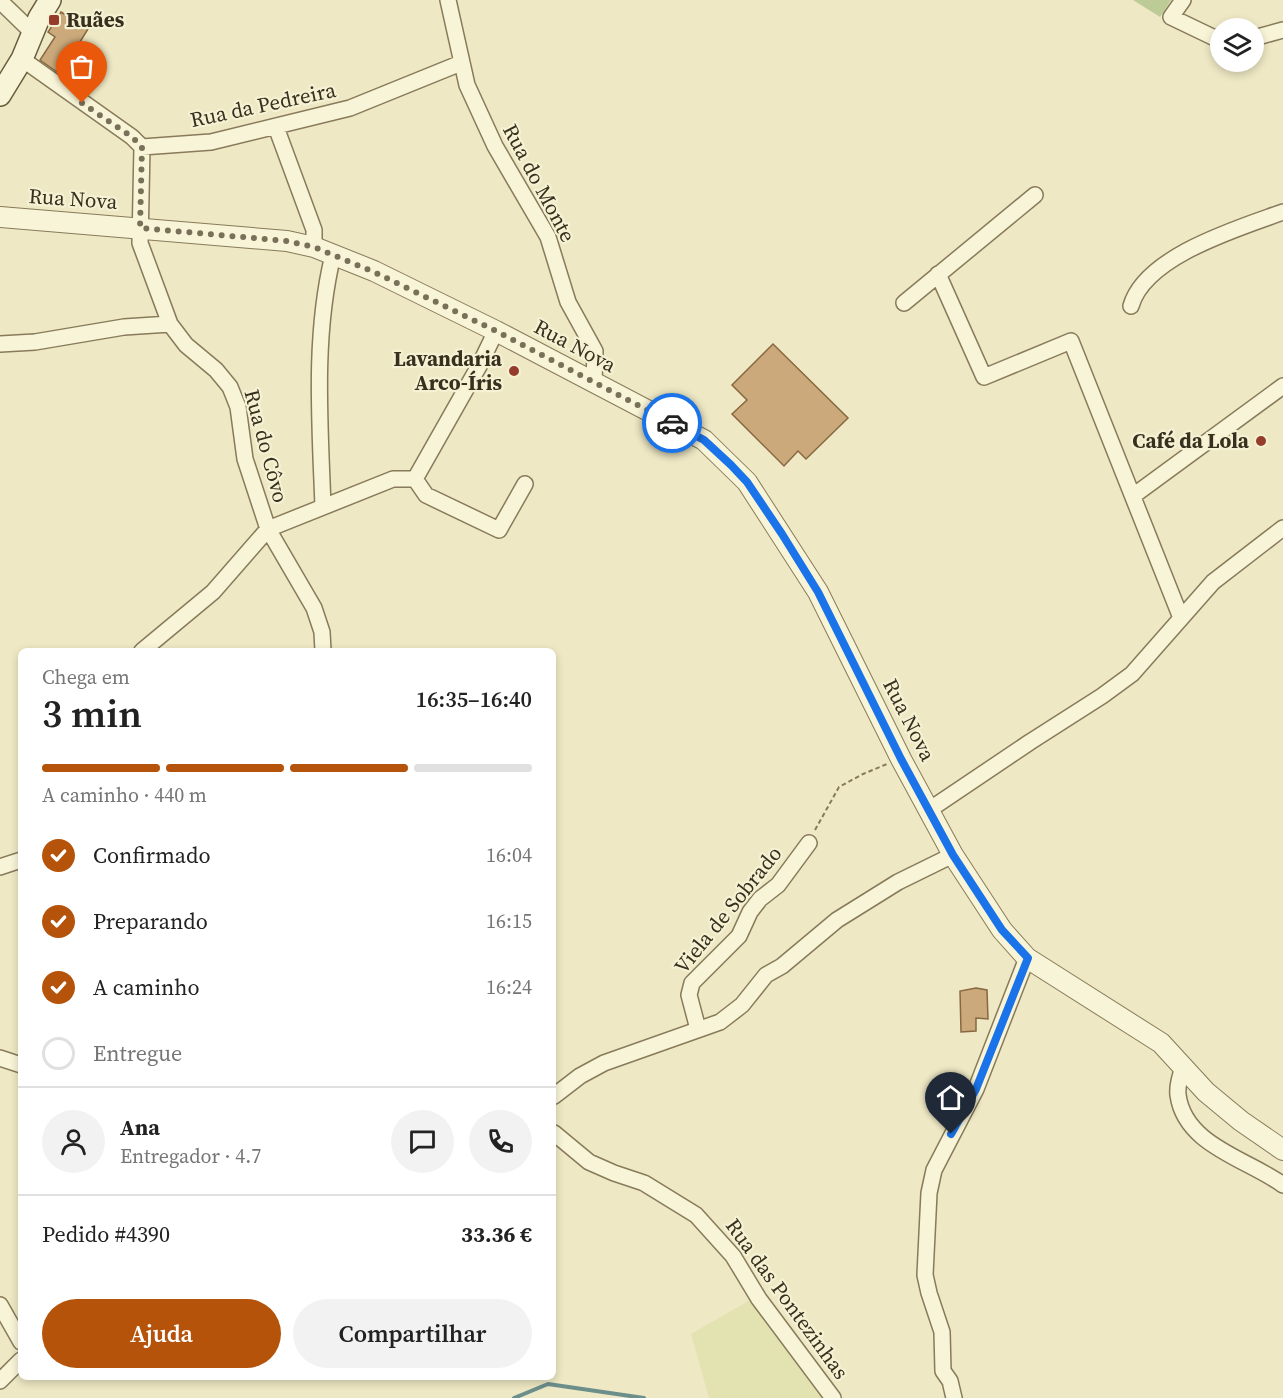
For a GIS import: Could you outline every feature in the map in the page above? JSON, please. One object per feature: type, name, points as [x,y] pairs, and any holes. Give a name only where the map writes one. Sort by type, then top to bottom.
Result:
[{"type":"main road","points":[[0,95],[22,59],[32,32],[49,0]]},
{"type":"street","name":"Rua do Monte","points":[[448,0],[467,85],[485,126],[548,237],[568,302],[595,351],[594,382]]},
{"type":"street","points":[[1183,0],[1171,17],[1210,36]]},
{"type":"street","points":[[0,1],[32,32]]},
{"type":"street","points":[[0,23],[14,14]]},
{"type":"street","points":[[1264,35],[1283,30]]},
{"type":"street","points":[[22,59],[132,137],[142,147]]},
{"type":"street","name":"Rua da Pedreira","points":[[142,147],[211,142],[350,108],[461,63]]},
{"type":"street","points":[[276,127],[314,230],[314,247]]},
{"type":"street","name":"Rua do Côvo","points":[[142,147],[141,243],[170,324],[186,345],[216,370],[230,387],[238,407],[245,459],[268,529],[314,608],[323,648]]},
{"type":"street","points":[[904,303],[1035,195]]},
{"type":"street","points":[[1131,306],[1134,295],[1141,287],[1177,256],[1197,245],[1283,212]]},
{"type":"street","name":"Rua Nova","points":[[0,217],[287,241],[314,247],[374,272],[496,331],[704,440],[747,482],[818,592],[901,759],[953,855],[1002,930],[1028,958],[1161,1043],[1206,1092],[1241,1121],[1283,1150]]},
{"type":"street","points":[[323,507],[318,378],[328,276],[333,255]]},
{"type":"street","points":[[938,274],[984,377],[1071,341],[1180,618]]},
{"type":"street","points":[[0,344],[34,342],[124,327],[170,324]]},
{"type":"street","points":[[416,478],[496,331]]},
{"type":"street","points":[[1133,496],[1283,386]]},
{"type":"street","points":[[146,648],[213,592],[268,529],[393,479],[416,478]]},
{"type":"street","points":[[416,478],[426,495],[499,530],[525,484]]},
{"type":"street","points":[[929,810],[1132,674],[1213,582],[1283,528]]},
{"type":"street","name":"Viela de Sobrado","points":[[698,1029],[689,995],[692,983],[739,936],[750,912],[760,899],[777,885],[809,843]]},
{"type":"street","points":[[556,1094],[580,1076],[604,1063],[720,1022],[742,1005],[766,975],[782,966],[837,920],[898,882],[953,855]]},
{"type":"street","points":[[0,867],[18,861]]},
{"type":"street","points":[[954,1398],[950,1381],[944,1371],[942,1332],[925,1275],[929,1193],[934,1170],[976,1089],[1028,958]]},
{"type":"street","points":[[0,1058],[18,1064]]},
{"type":"street","points":[[1183,1068],[1178,1085],[1178,1095],[1193,1128],[1204,1139],[1228,1155],[1269,1175],[1283,1185]]},
{"type":"street","name":"Rua das Pontezinhas","points":[[556,1135],[589,1162],[644,1183],[696,1215],[733,1256],[759,1299],[833,1398]]},
{"type":"street","points":[[0,1305],[18,1336]]},
{"type":"street","points":[[0,1381],[18,1363]]},
{"type":"path","name":"Viela de Sobrado","points":[[809,843],[839,787],[863,774],[901,759]]},
{"type":"green space","points":[[1133,0],[1171,0],[1160,17]]},
{"type":"green space","points":[[750,1300],[823,1398],[709,1398],[691,1334]]},
{"type":"building","points":[[61,12],[88,29],[75,50],[80,53],[64,77],[40,60],[55,37],[48,32]]},
{"type":"building","points":[[773,344],[848,418],[806,459],[798,451],[784,466],[732,414],[747,400],[732,385]]},
{"type":"building","points":[[976,988],[987,990],[988,1019],[976,1018],[976,1031],[961,1032],[960,991]]},
{"type":"waterway","points":[[514,1398],[548,1384],[644,1398]]},
{"type":"way so far","points":[[82,103],[132,137],[142,147],[140,228],[287,241],[314,247],[374,272],[496,331],[672,423]]},
{"type":"place","name":"Ruães","points":[[54,20]]},
{"type":"place","name":"Lavandaria Arco-Íris","points":[[514,371]]},
{"type":"place","name":"Café da Lola","points":[[1261,441]]},
{"type":"route","points":[[672,423],[704,440],[731,465],[747,482],[782,534],[818,592],[901,759],[953,855],[1002,930],[1028,958],[976,1089],[951,1134]]}]
